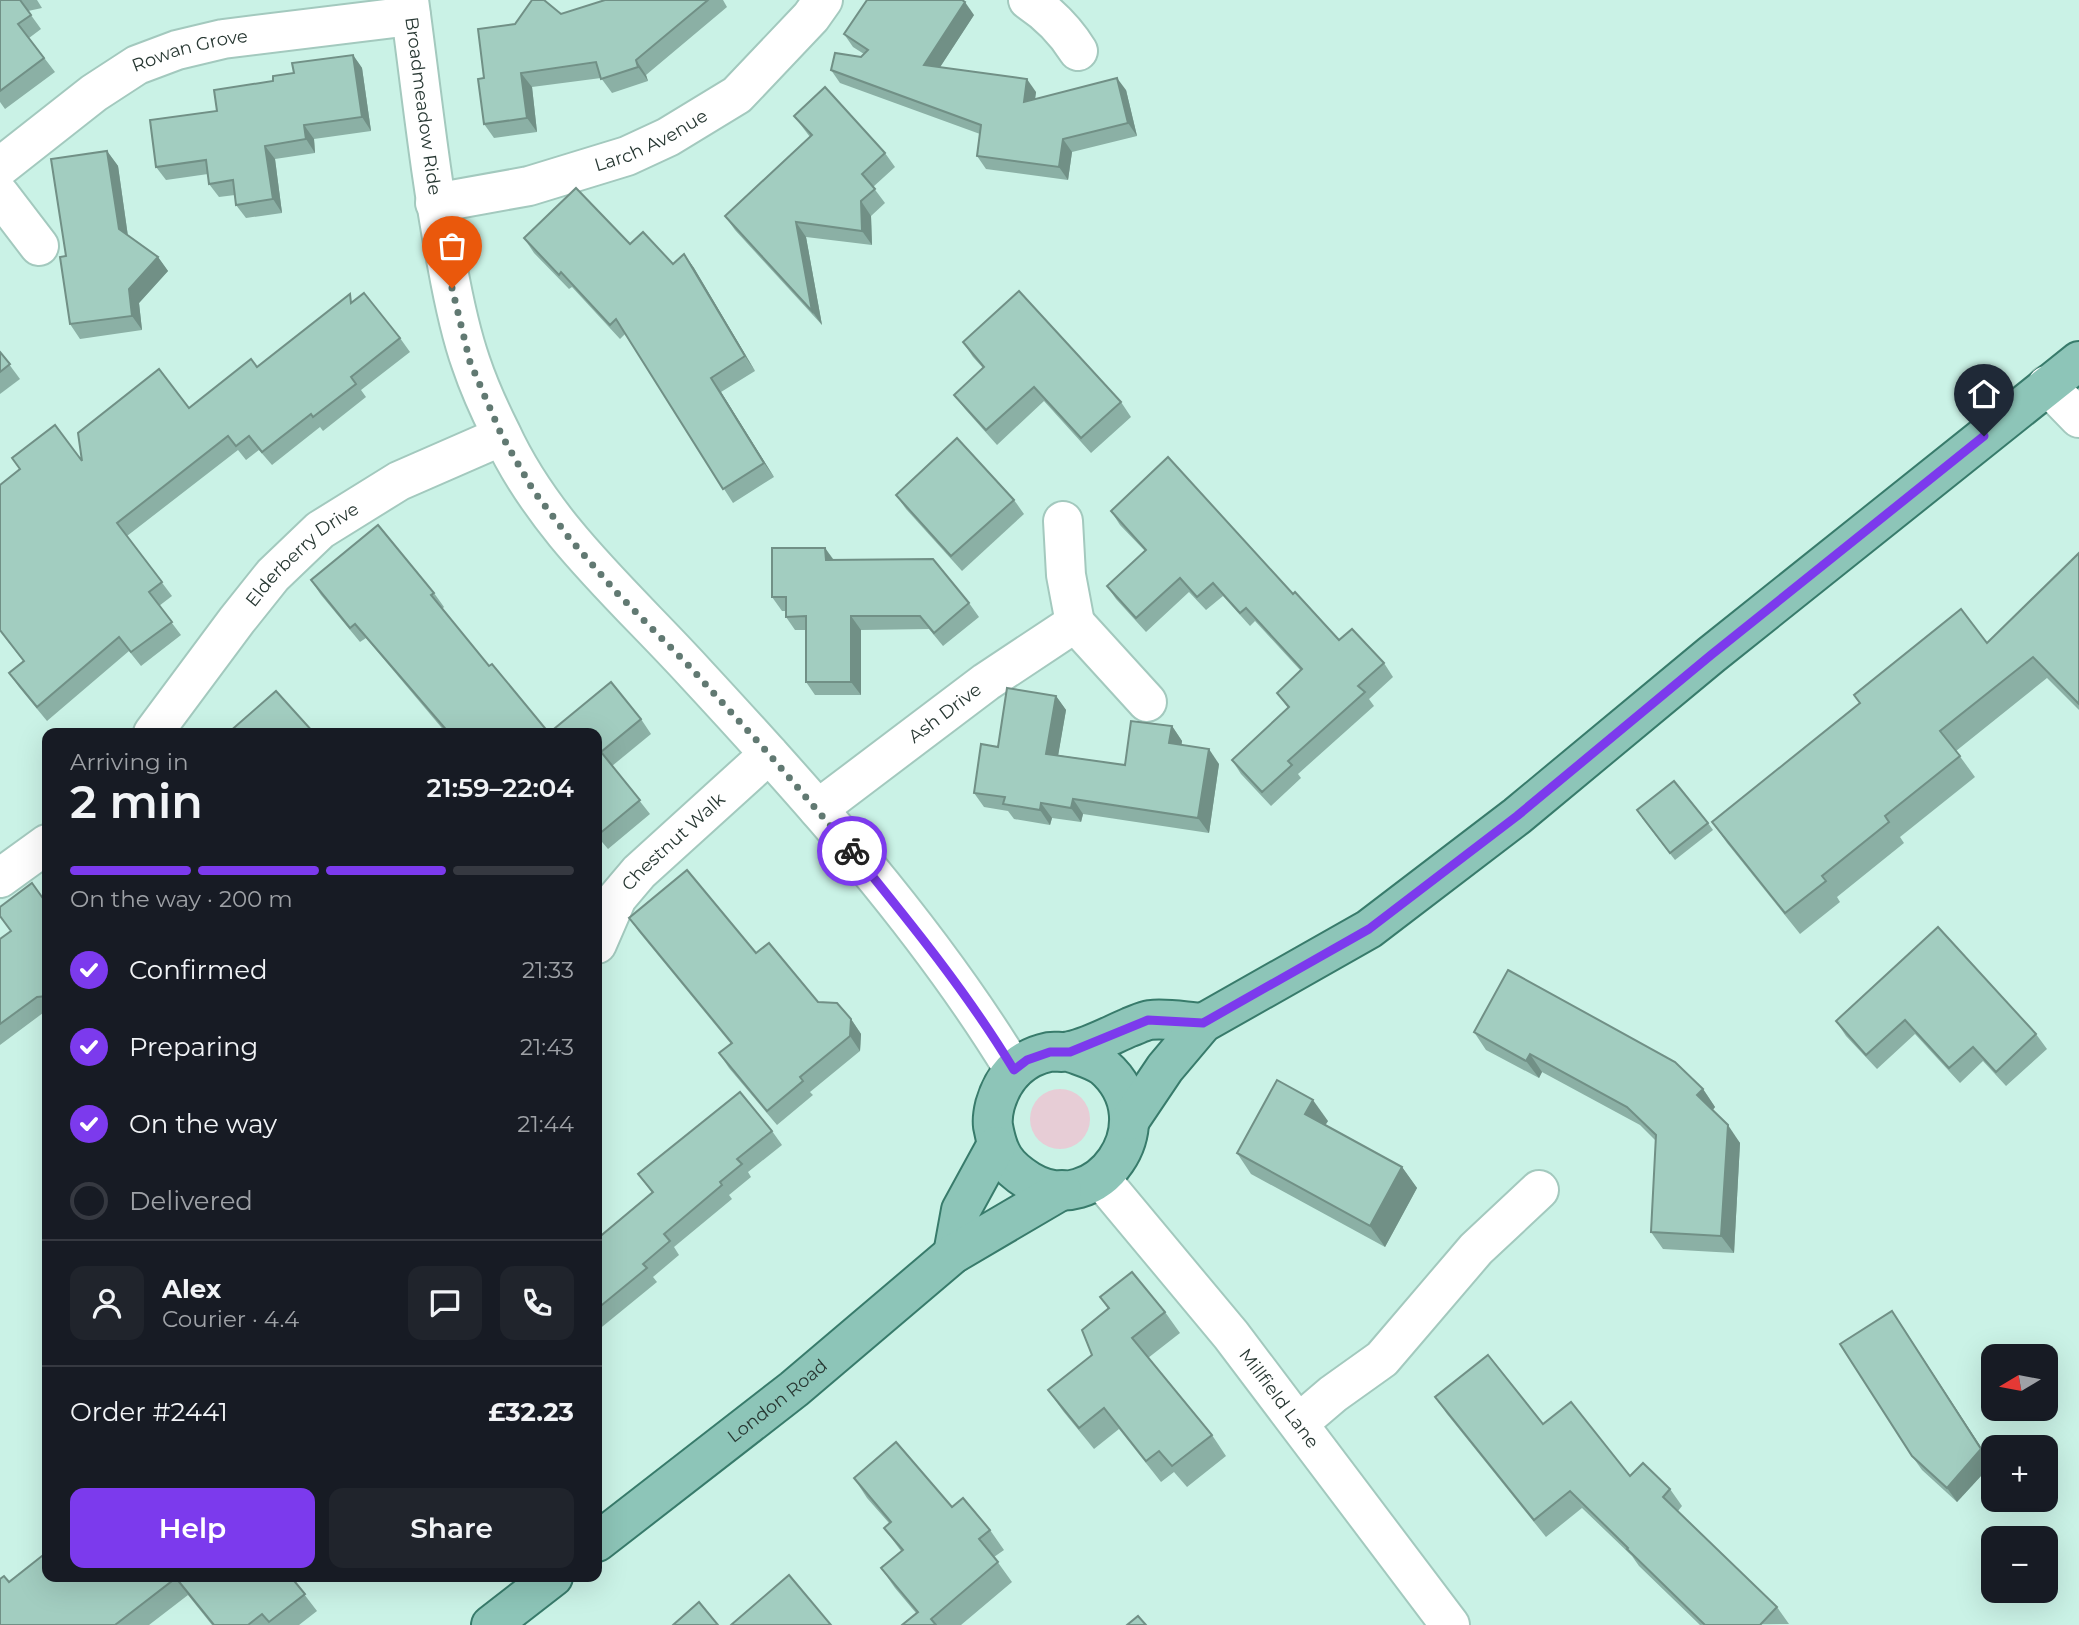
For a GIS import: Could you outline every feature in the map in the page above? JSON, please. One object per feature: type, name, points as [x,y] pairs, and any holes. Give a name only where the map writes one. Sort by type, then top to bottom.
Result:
[{"type":"main road","points":[[1130,1120],[1165,1068],[1203,1023],[1369,929],[1517,816],[1711,655],[2079,361]]},
{"type":"main road","points":[[1070,1052],[1148,1020],[1203,1023]]},
{"type":"main road","points":[[1062,1190],[1038,1186],[1012,1170],[996,1146],[992,1118],[1000,1089],[1014,1070],[1027,1060],[1050,1052],[1070,1052],[1102,1065],[1118,1083],[1126,1098],[1130,1120],[1124,1149],[1100,1178]]},
{"type":"main road","points":[[953,1254],[961,1210],[996,1146]]},
{"type":"main road","name":"London Road","points":[[602,1538],[794,1389],[953,1254],[1062,1190],[1079,1188],[1100,1178]]},
{"type":"main road","points":[[491,1625],[547,1582]]},
{"type":"street","name":"Larch Avenue","points":[[435,203],[529,186],[627,156],[668,137],[737,95],[811,17],[823,0]]},
{"type":"street","points":[[1028,0],[1042,9],[1067,33],[1078,51]]},
{"type":"street","name":"Broadmeadow Ride","points":[[410,8],[435,203],[452,288],[470,362],[502,436],[533,490],[570,539],[818,809],[912,925],[989,1030],[1014,1070]]},
{"type":"street","name":"Rowan Grove","points":[[0,167],[94,93],[137,65],[177,50],[223,39],[410,8]]},
{"type":"street","points":[[0,195],[39,246]]},
{"type":"street","points":[[2048,385],[2079,418]]},
{"type":"street","name":"Elderberry Drive","points":[[157,728],[265,584],[320,530],[399,481],[502,436]]},
{"type":"street","points":[[1063,520],[1066,575],[1075,623],[1147,702]]},
{"type":"street","name":"Ash Drive","points":[[818,809],[986,682],[1075,623]]},
{"type":"street","name":"Chestnut Walk","points":[[602,932],[617,898],[639,873],[769,754]]},
{"type":"street","points":[[0,878],[42,848]]},
{"type":"street","name":"Millfield Lane","points":[[1100,1178],[1222,1324],[1450,1625]]},
{"type":"street","points":[[1299,1423],[1382,1359],[1476,1249],[1539,1190]]},
{"type":"shaded area","points":[[1054,1089],[1066,1089],[1085,1102],[1090,1119],[1088,1131],[1077,1144],[1066,1149],[1054,1149],[1035,1136],[1030,1125],[1030,1113],[1043,1094]]},
{"type":"building","points":[[0,0],[20,0],[31,15],[18,24],[44,58],[0,91]]},
{"type":"building","points":[[532,0],[544,0],[561,14],[605,0],[708,0],[636,60],[638,67],[601,79],[596,62],[521,73],[527,118],[484,124],[478,79],[484,78],[478,29],[515,24]]},
{"type":"building","points":[[867,0],[962,0],[965,2],[924,65],[1027,79],[1024,102],[1117,78],[1128,123],[1063,139],[1059,167],[977,156],[981,125],[831,70],[835,53],[861,57],[868,50],[844,34]]},
{"type":"building","points":[[353,55],[362,117],[304,125],[306,139],[265,146],[273,199],[236,205],[233,180],[209,184],[206,160],[156,167],[150,120],[217,111],[214,90],[273,81],[273,76],[294,73],[292,63]]},
{"type":"building","points":[[825,87],[885,153],[862,174],[875,189],[861,201],[862,231],[796,222],[812,311],[725,216],[812,135],[794,116]]},
{"type":"building","points":[[107,151],[119,229],[158,257],[129,289],[132,316],[70,324],[60,257],[66,256],[51,159]]},
{"type":"building","points":[[576,188],[630,244],[643,232],[673,264],[684,254],[745,356],[711,378],[764,463],[723,489],[616,319],[610,325],[561,272],[559,275],[524,238]]},
{"type":"building","points":[[1019,291],[1121,402],[1081,438],[1034,387],[986,430],[954,395],[984,367],[963,342]]},
{"type":"building","points":[[364,293],[400,338],[351,377],[356,384],[262,452],[249,436],[236,446],[228,436],[117,523],[162,582],[149,592],[172,622],[131,652],[119,637],[37,707],[9,673],[24,661],[0,630],[0,485],[20,469],[12,458],[55,425],[82,461],[78,433],[159,369],[189,408],[251,359],[257,367],[350,294],[351,303]]},
{"type":"building","points":[[0,352],[10,364],[0,372]]},
{"type":"building","points":[[957,438],[1014,500],[951,556],[896,495]]},
{"type":"building","points":[[1168,457],[1293,594],[1295,592],[1339,640],[1352,629],[1384,663],[1358,686],[1365,692],[1288,761],[1292,765],[1262,792],[1232,760],[1289,707],[1277,693],[1302,669],[1246,608],[1240,613],[1213,583],[1197,597],[1180,578],[1136,618],[1107,586],[1146,550],[1111,511]]},
{"type":"building","points":[[378,525],[489,666],[492,664],[545,728],[445,728],[355,624],[350,628],[311,580]]},
{"type":"building","points":[[772,548],[825,548],[826,560],[933,559],[969,603],[934,633],[920,616],[851,616],[851,682],[806,682],[806,616],[786,617],[786,597],[772,597]]},
{"type":"building","points":[[2079,553],[2079,704],[2033,657],[1940,731],[1960,756],[1885,816],[1889,822],[1822,876],[1826,881],[1785,913],[1712,822],[1860,703],[1854,695],[1961,609],[1987,643]]},
{"type":"building","points":[[611,682],[641,719],[602,751],[602,728],[555,728]]},
{"type":"building","points":[[1007,688],[1056,696],[1046,754],[1125,765],[1131,721],[1172,726],[1169,743],[1209,749],[1198,818],[1073,799],[1071,808],[1041,803],[1040,810],[1003,804],[1005,797],[974,793],[981,744],[998,747]]},
{"type":"building","points":[[276,691],[309,728],[234,728]]},
{"type":"building","points":[[602,753],[640,800],[602,832]]},
{"type":"building","points":[[1674,781],[1708,823],[1670,853],[1637,810]]},
{"type":"building","points":[[687,870],[756,953],[769,943],[818,1002],[837,1003],[851,1019],[850,1036],[800,1077],[803,1081],[767,1111],[719,1053],[732,1043],[629,918]]},
{"type":"building","points":[[32,883],[42,897],[42,996],[37,997],[0,1024],[0,939],[11,931],[0,916],[0,907]]},
{"type":"building","points":[[1938,927],[2036,1034],[1996,1072],[1973,1047],[1949,1068],[1905,1020],[1866,1055],[1836,1021]]},
{"type":"building","points":[[1508,970],[1675,1062],[1703,1089],[1697,1095],[1728,1125],[1721,1236],[1651,1232],[1656,1135],[1627,1107],[1530,1054],[1526,1061],[1474,1032]]},
{"type":"building","points":[[1277,1080],[1313,1100],[1305,1114],[1402,1167],[1370,1226],[1237,1153]]},
{"type":"building","points":[[740,1092],[772,1131],[737,1159],[742,1164],[720,1182],[722,1185],[664,1234],[670,1241],[643,1264],[647,1268],[602,1305],[602,1235],[653,1192],[638,1174]]},
{"type":"building","points":[[1132,1272],[1165,1312],[1132,1338],[1212,1435],[1172,1466],[1159,1451],[1146,1461],[1104,1408],[1079,1428],[1048,1390],[1092,1355],[1082,1330],[1109,1308],[1100,1297]]},
{"type":"building","points":[[1892,1311],[1981,1449],[1947,1488],[1912,1456],[1840,1344]]},
{"type":"building","points":[[1488,1355],[1543,1424],[1571,1402],[1630,1476],[1643,1463],[1670,1489],[1663,1497],[1777,1607],[1760,1625],[1705,1625],[1570,1491],[1534,1520],[1435,1397]]},
{"type":"building","points":[[896,1442],[952,1507],[963,1498],[990,1530],[979,1539],[998,1562],[931,1619],[936,1625],[902,1625],[918,1612],[881,1568],[903,1550],[884,1528],[891,1522],[854,1478]]},
{"type":"building","points":[[42,1556],[42,1582],[171,1582],[115,1625],[0,1625],[0,1579],[4,1576],[9,1582]]},
{"type":"building","points":[[789,1575],[831,1625],[731,1625]]},
{"type":"building","points":[[179,1582],[295,1582],[305,1594],[269,1622],[262,1614],[248,1625],[214,1625]]},
{"type":"building","points":[[699,1602],[718,1625],[673,1625]]},
{"type":"building","points":[[1138,1616],[1146,1625],[1127,1625]]},
{"type":"way so far","points":[[452,288],[470,362],[502,436],[533,490],[570,539],[617,593],[689,666],[818,809],[852,851]]},
{"type":"route","points":[[852,851],[912,925],[989,1030],[1014,1070],[1027,1060],[1050,1052],[1070,1052],[1148,1020],[1203,1023],[1369,929],[1517,816],[1711,655],[1984,436]]}]
